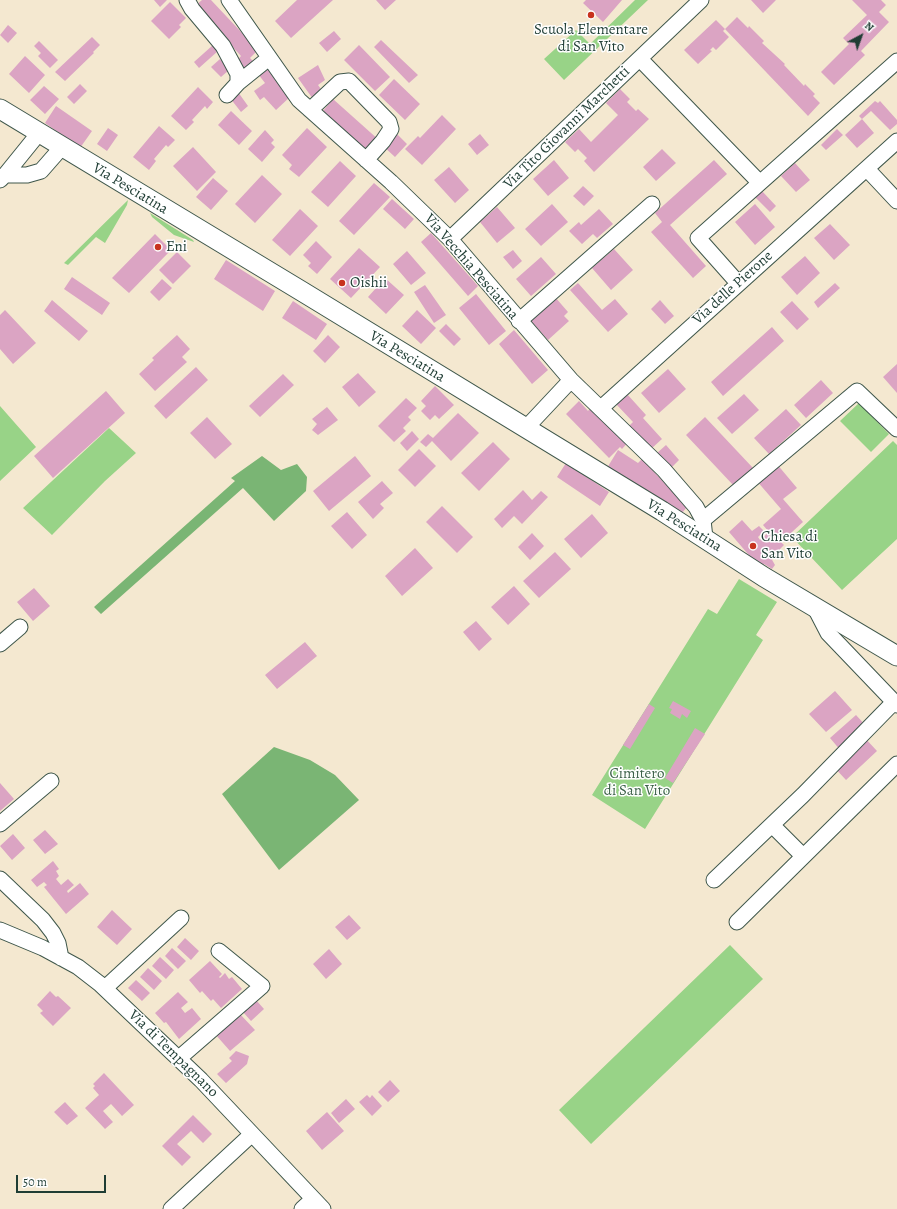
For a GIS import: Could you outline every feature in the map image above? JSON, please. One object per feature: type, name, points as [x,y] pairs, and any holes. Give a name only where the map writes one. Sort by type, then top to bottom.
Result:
[{"type":"main road","name":"Via Pesciatina","points":[[0,109],[526,428],[704,529],[764,577],[897,656]]},
{"type":"street","points":[[187,0],[192,9],[223,46],[238,74],[238,83]]},
{"type":"street","name":"Via Vecchia Pesciatina","points":[[229,0],[299,100],[366,160],[450,239],[571,380],[664,470],[696,507],[704,529]]},
{"type":"street","name":"Via Tito Giovanni Marchetti","points":[[450,239],[701,0]]},
{"type":"street","points":[[227,95],[238,83],[269,58]]},
{"type":"street","points":[[640,59],[702,121],[759,182]]},
{"type":"street","points":[[738,283],[698,238],[897,60]]},
{"type":"street","points":[[310,110],[340,82],[350,81],[389,122],[391,129],[383,142],[366,160]]},
{"type":"street","points":[[3,178],[39,133]]},
{"type":"street","name":"Via delle Pierone","points":[[601,408],[738,283],[867,170],[897,141]]},
{"type":"street","points":[[3,178],[27,175],[41,171],[62,147]]},
{"type":"street","points":[[867,170],[897,201]]},
{"type":"street","points":[[519,321],[652,204]]},
{"type":"street","points":[[526,428],[571,380]]},
{"type":"street","points":[[704,529],[857,391],[897,429]]},
{"type":"street","points":[[714,880],[896,703],[828,633],[814,606]]},
{"type":"street","points":[[0,644],[20,627]]},
{"type":"street","points":[[736,922],[897,764]]},
{"type":"street","points":[[0,824],[51,781]]},
{"type":"street","points":[[772,825],[803,856]]},
{"type":"street","points":[[0,879],[43,920],[53,933],[58,943],[61,958]]},
{"type":"street","points":[[105,988],[181,918]]},
{"type":"street","name":"Via di Tempagnano","points":[[0,930],[43,948],[78,967],[105,988],[252,1134],[318,1204]]},
{"type":"street","points":[[178,1059],[262,986],[219,950]]},
{"type":"street","points":[[171,1209],[252,1134]]},
{"type":"street","points":[[302,1209],[318,1204]]},
{"type":"green space","points":[[635,0],[648,0],[564,80],[544,59],[576,30],[590,44]]},
{"type":"green space","points":[[128,200],[127,205],[105,243],[96,237],[68,265],[64,263]]},
{"type":"green space","points":[[150,213],[194,242],[174,235],[152,217]]},
{"type":"green space","points":[[859,403],[889,434],[871,452],[840,421]]},
{"type":"green space","points":[[0,406],[36,447],[0,481]]},
{"type":"green space","points":[[109,428],[136,453],[105,481],[52,535],[23,508]]},
{"type":"green space","points":[[893,441],[897,445],[897,539],[842,590],[792,537]]},
{"type":"green space","points":[[262,456],[281,470],[297,464],[307,477],[306,491],[274,521],[243,488],[101,614],[94,607],[235,481],[231,478]]},
{"type":"green space","name":"Cimitero di San Vito","points":[[739,579],[777,602],[756,635],[763,640],[645,829],[592,795],[708,609],[717,614]]},
{"type":"green space","points":[[274,747],[310,760],[335,775],[359,800],[279,870],[222,794]]},
{"type":"green space","points":[[730,945],[763,979],[591,1144],[559,1110]]},
{"type":"building","points":[[154,0],[167,0],[160,7]]},
{"type":"building","points":[[202,0],[211,0],[258,50],[250,58],[256,64],[246,73],[236,62],[241,56],[195,6]]},
{"type":"building","points":[[297,0],[333,0],[291,38],[275,21]]},
{"type":"building","points":[[376,0],[396,0],[385,10]]},
{"type":"building","points":[[586,0],[622,0],[603,22],[583,3]]},
{"type":"building","points":[[751,0],[776,0],[763,13]]},
{"type":"building","points":[[852,0],[881,0],[886,5],[879,12],[889,22],[861,51],[865,55],[834,85],[821,72],[849,44],[843,38],[867,15]]},
{"type":"building","points":[[170,2],[186,18],[179,25],[181,27],[169,39],[151,21]]},
{"type":"building","points":[[737,17],[748,28],[749,26],[764,41],[762,43],[785,64],[784,65],[804,86],[805,84],[815,94],[813,96],[820,103],[808,116],[725,29]]},
{"type":"building","points":[[716,20],[725,29],[723,31],[729,37],[716,50],[713,47],[710,50],[712,51],[698,64],[684,50]]},
{"type":"building","points":[[8,25],[17,33],[8,43],[0,35]]},
{"type":"building","points":[[334,31],[341,39],[327,52],[319,43]]},
{"type":"building","points":[[92,37],[100,45],[93,52],[94,53],[65,81],[55,72]]},
{"type":"building","points":[[381,40],[418,75],[409,83],[374,47]]},
{"type":"building","points":[[39,41],[58,60],[50,68],[38,56],[41,53],[34,46]]},
{"type":"building","points":[[213,45],[218,51],[199,68],[194,62]]},
{"type":"building","points":[[359,45],[390,77],[375,91],[344,60]]},
{"type":"building","points":[[25,56],[45,75],[29,93],[9,74]]},
{"type":"building","points":[[220,59],[229,70],[221,77],[211,67]]},
{"type":"building","points":[[271,64],[291,96],[276,110],[264,97],[260,100],[254,91],[265,83],[258,74]]},
{"type":"building","points":[[318,65],[325,80],[318,85],[323,92],[313,99],[298,78]]},
{"type":"building","points":[[394,79],[420,104],[405,120],[379,95]]},
{"type":"building","points":[[80,84],[87,91],[74,104],[67,97]]},
{"type":"building","points":[[44,86],[59,99],[45,114],[30,100]]},
{"type":"building","points":[[198,87],[213,102],[207,109],[205,106],[192,120],[194,122],[186,130],[171,116]]},
{"type":"building","points":[[620,89],[630,99],[627,102],[636,111],[638,109],[649,119],[594,172],[584,161],[587,158],[578,149],[575,152],[565,142],[579,129],[591,142],[618,115],[606,103]]},
{"type":"building","points":[[238,92],[248,106],[241,112],[230,98]]},
{"type":"building","points":[[333,99],[380,141],[369,152],[323,111]]},
{"type":"building","points":[[875,101],[878,103],[880,101],[897,120],[897,124],[890,130],[871,111],[862,119],[859,116]]},
{"type":"building","points":[[56,106],[92,131],[80,148],[45,123]]},
{"type":"building","points":[[231,111],[252,131],[239,145],[218,125]]},
{"type":"building","points":[[442,115],[456,129],[422,165],[405,149],[418,136],[420,138]]},
{"type":"building","points":[[862,119],[874,133],[857,148],[845,135]]},
{"type":"building","points":[[159,126],[175,140],[168,147],[166,145],[154,159],[156,161],[149,170],[133,157]]},
{"type":"building","points":[[108,128],[118,135],[107,151],[97,144]]},
{"type":"building","points":[[307,128],[327,147],[299,177],[289,169],[292,165],[282,155]]},
{"type":"building","points":[[837,129],[843,135],[826,150],[821,145]]},
{"type":"building","points":[[265,130],[274,140],[271,143],[275,147],[262,162],[248,149]]},
{"type":"building","points":[[395,132],[407,144],[395,157],[382,145]]},
{"type":"building","points":[[480,134],[489,145],[477,155],[468,144]]},
{"type":"building","points":[[193,147],[216,172],[197,191],[173,166]]},
{"type":"building","points":[[662,149],[676,163],[656,181],[643,167]]},
{"type":"building","points":[[554,160],[569,178],[548,196],[533,179]]},
{"type":"building","points":[[714,160],[727,174],[670,225],[706,266],[693,278],[651,232],[662,222],[655,213]]},
{"type":"building","points":[[340,161],[356,176],[328,207],[311,192]]},
{"type":"building","points":[[795,163],[810,180],[796,192],[781,176]]},
{"type":"building","points":[[449,167],[469,190],[455,203],[434,180]]},
{"type":"building","points":[[262,175],[282,194],[255,223],[235,204]]},
{"type":"building","points":[[213,178],[228,191],[211,210],[196,197]]},
{"type":"building","points":[[374,183],[390,197],[354,235],[339,221]]},
{"type":"building","points":[[583,186],[594,196],[584,206],[573,196]]},
{"type":"building","points":[[762,191],[776,206],[770,212],[755,197]]},
{"type":"building","points":[[392,199],[414,219],[405,229],[383,209]]},
{"type":"building","points":[[552,204],[568,222],[541,246],[525,229]]},
{"type":"building","points":[[755,204],[775,227],[755,245],[735,222]]},
{"type":"building","points":[[497,207],[515,228],[497,243],[480,222]]},
{"type":"building","points":[[300,209],[318,226],[290,256],[272,240]]},
{"type":"building","points":[[599,209],[613,224],[597,238],[593,234],[582,244],[569,231],[579,222],[581,225]]},
{"type":"building","points":[[830,224],[850,245],[834,260],[814,238]]},
{"type":"building","points":[[431,233],[478,286],[468,296],[421,242]]},
{"type":"building","points":[[155,234],[171,250],[129,293],[112,278]]},
{"type":"building","points":[[316,241],[332,257],[317,274],[308,266],[311,263],[303,255]]},
{"type":"building","points":[[359,248],[380,267],[351,298],[330,279]]},
{"type":"building","points":[[614,249],[633,270],[611,290],[592,268]]},
{"type":"building","points":[[513,250],[522,261],[513,269],[503,257]]},
{"type":"building","points":[[407,251],[426,273],[411,285],[393,264]]},
{"type":"building","points":[[177,252],[191,266],[173,284],[159,270]]},
{"type":"building","points":[[805,256],[820,273],[797,295],[781,277]]},
{"type":"building","points":[[541,257],[556,274],[531,296],[516,279]]},
{"type":"building","points":[[226,260],[275,291],[263,311],[214,279]]},
{"type":"building","points":[[72,277],[110,303],[102,315],[64,289]]},
{"type":"building","points":[[385,278],[404,295],[386,314],[368,297]]},
{"type":"building","points":[[162,279],[172,288],[159,301],[150,292]]},
{"type":"building","points":[[578,283],[602,310],[615,299],[628,314],[608,332],[570,290]]},
{"type":"building","points":[[835,283],[840,288],[818,308],[814,302]]},
{"type":"building","points":[[425,285],[446,315],[434,323],[414,292]]},
{"type":"building","points":[[476,294],[506,331],[489,345],[459,308]]},
{"type":"building","points":[[555,297],[568,312],[564,316],[569,321],[548,340],[529,319]]},
{"type":"building","points":[[52,300],[88,331],[79,341],[44,311]]},
{"type":"building","points":[[660,300],[674,316],[665,324],[651,309]]},
{"type":"building","points":[[293,301],[327,324],[316,340],[282,318]]},
{"type":"building","points":[[792,301],[809,319],[797,330],[780,312]]},
{"type":"building","points":[[5,310],[36,343],[13,364],[0,349],[0,315]]},
{"type":"building","points":[[417,310],[436,328],[421,344],[402,326]]},
{"type":"building","points":[[446,324],[461,339],[454,346],[439,331]]},
{"type":"building","points":[[772,327],[784,341],[723,396],[711,382]]},
{"type":"building","points":[[514,330],[548,370],[532,384],[499,344]]},
{"type":"building","points":[[177,335],[190,349],[182,357],[187,362],[155,391],[139,374],[154,360],[152,358]]},
{"type":"building","points":[[328,335],[340,347],[325,363],[313,351]]},
{"type":"building","points":[[897,364],[897,393],[883,377]]},
{"type":"building","points":[[196,367],[208,380],[166,419],[154,406]]},
{"type":"building","points":[[668,369],[686,389],[659,413],[641,393]]},
{"type":"building","points":[[358,373],[376,392],[359,407],[342,387]]},
{"type":"building","points":[[283,374],[294,385],[260,417],[249,406]]},
{"type":"building","points":[[821,380],[833,393],[806,418],[794,405]]},
{"type":"building","points":[[435,386],[454,405],[439,419],[435,415],[430,420],[421,411],[426,406],[421,401]]},
{"type":"building","points":[[106,391],[125,413],[53,478],[34,456]]},
{"type":"building","points":[[627,394],[646,415],[643,418],[662,439],[651,449],[629,426],[633,422],[616,404]]},
{"type":"building","points":[[744,394],[759,410],[732,434],[717,418]]},
{"type":"building","points":[[406,398],[417,408],[408,417],[411,420],[403,428],[406,431],[394,442],[378,426]]},
{"type":"building","points":[[579,401],[588,411],[592,406],[630,440],[622,449],[620,447],[609,458],[566,414]]},
{"type":"building","points":[[327,407],[338,420],[318,435],[312,430],[317,424],[312,419]]},
{"type":"building","points":[[786,409],[801,425],[769,454],[754,438]]},
{"type":"building","points":[[458,413],[479,433],[451,461],[432,441],[426,447],[420,442],[428,434],[433,438]]},
{"type":"building","points":[[207,417],[232,444],[215,459],[190,433]]},
{"type":"building","points":[[705,417],[753,468],[734,486],[686,435]]},
{"type":"building","points":[[412,431],[419,439],[407,451],[400,443]]},
{"type":"building","points":[[493,442],[510,459],[479,491],[461,473]]},
{"type":"building","points":[[666,445],[679,460],[670,469],[656,454]]},
{"type":"building","points":[[419,449],[436,466],[415,487],[398,470]]},
{"type":"building","points":[[618,450],[638,463],[642,459],[687,507],[682,513],[607,468]]},
{"type":"building","points":[[355,456],[371,476],[329,511],[313,491]]},
{"type":"building","points":[[566,463],[609,492],[600,506],[557,477]]},
{"type":"building","points":[[776,463],[797,488],[783,499],[803,522],[781,542],[784,545],[771,558],[775,565],[772,569],[764,564],[760,568],[729,532],[742,520],[752,531],[759,526],[764,531],[758,537],[760,540],[769,532],[763,525],[781,509],[756,480]]},
{"type":"building","points":[[382,481],[393,493],[380,504],[384,508],[373,519],[358,502]]},
{"type":"building","points":[[523,490],[532,500],[541,491],[548,497],[522,524],[514,516],[502,528],[494,519]]},
{"type":"building","points":[[442,506],[473,537],[457,553],[426,522]]},
{"type":"building","points":[[347,512],[367,535],[352,549],[331,526]]},
{"type":"building","points":[[592,514],[608,533],[581,558],[564,539]]},
{"type":"building","points":[[532,533],[544,546],[530,560],[518,547]]},
{"type":"building","points":[[415,548],[433,568],[402,596],[385,576]]},
{"type":"building","points":[[555,552],[571,569],[539,598],[523,581]]},
{"type":"building","points":[[514,586],[530,604],[508,625],[491,607]]},
{"type":"building","points":[[34,588],[50,606],[33,621],[17,602]]},
{"type":"building","points":[[476,621],[492,639],[479,651],[463,632]]},
{"type":"building","points":[[305,642],[317,656],[277,689],[265,675]]},
{"type":"building","points":[[835,691],[852,710],[826,732],[809,714]]},
{"type":"building","points":[[673,701],[691,711],[687,718],[682,714],[680,719],[670,713],[672,709],[669,708]]},
{"type":"building","points":[[649,704],[655,708],[630,749],[623,745]]},
{"type":"building","points":[[856,715],[867,727],[841,751],[830,738]]},
{"type":"building","points":[[695,728],[705,734],[673,783],[665,778]]},
{"type":"building","points":[[864,737],[877,751],[846,780],[833,766]]},
{"type":"building","points":[[0,783],[14,799],[0,811]]},
{"type":"building","points":[[45,830],[58,844],[45,854],[33,840]]},
{"type":"building","points":[[13,834],[25,848],[12,860],[0,846]]},
{"type":"building","points":[[53,861],[59,869],[56,871],[59,876],[56,879],[61,885],[68,879],[74,885],[67,891],[68,893],[80,883],[89,894],[66,914],[44,887],[47,885],[44,882],[37,887],[31,880]]},
{"type":"building","points":[[112,910],[132,929],[117,945],[97,927]]},
{"type":"building","points":[[349,915],[361,928],[347,940],[335,927]]},
{"type":"building","points":[[185,938],[199,951],[191,960],[177,947]]},
{"type":"building","points":[[172,948],[186,961],[178,969],[165,956]]},
{"type":"building","points":[[329,949],[342,964],[326,979],[313,964]]},
{"type":"building","points":[[160,957],[174,970],[166,979],[152,966]]},
{"type":"building","points":[[210,961],[222,974],[219,977],[220,978],[225,973],[229,979],[232,977],[242,989],[221,1008],[213,999],[211,1001],[202,991],[200,993],[189,980]]},
{"type":"building","points":[[148,968],[162,981],[154,990],[140,977]]},
{"type":"building","points":[[136,980],[150,993],[142,1001],[128,988]]},
{"type":"building","points":[[50,991],[71,1008],[53,1026],[40,1013],[43,1011],[37,1005]]},
{"type":"building","points":[[178,992],[188,1002],[181,1008],[185,1013],[192,1008],[201,1019],[179,1039],[166,1022],[164,1023],[155,1013]]},
{"type":"building","points":[[256,1000],[264,1009],[251,1021],[243,1012]]},
{"type":"building","points":[[239,1013],[255,1030],[230,1051],[215,1034]]},
{"type":"building","points":[[236,1051],[249,1056],[247,1064],[226,1083],[217,1074],[232,1061],[229,1058]]},
{"type":"building","points":[[104,1073],[134,1105],[122,1116],[111,1104],[103,1111],[113,1122],[105,1129],[85,1108],[99,1095],[93,1088],[95,1086],[93,1084]]},
{"type":"building","points":[[390,1080],[400,1091],[388,1102],[378,1092]]},
{"type":"building","points":[[367,1095],[370,1098],[372,1095],[382,1106],[372,1116],[359,1102]]},
{"type":"building","points":[[346,1099],[355,1109],[339,1123],[331,1113]]},
{"type":"building","points":[[65,1102],[78,1116],[67,1125],[54,1112]]},
{"type":"building","points":[[327,1112],[344,1131],[322,1150],[306,1131]]},
{"type":"building","points":[[193,1115],[212,1134],[203,1143],[191,1131],[177,1144],[191,1157],[182,1166],[162,1146]]},
{"type":"place","name":"Scuola Elementare di San Vito","points":[[591,15]]},
{"type":"place","name":"Eni","points":[[158,247]]},
{"type":"place","name":"Oishii","points":[[342,283]]},
{"type":"place","name":"Chiesa di San Vito","points":[[753,546]]}]
